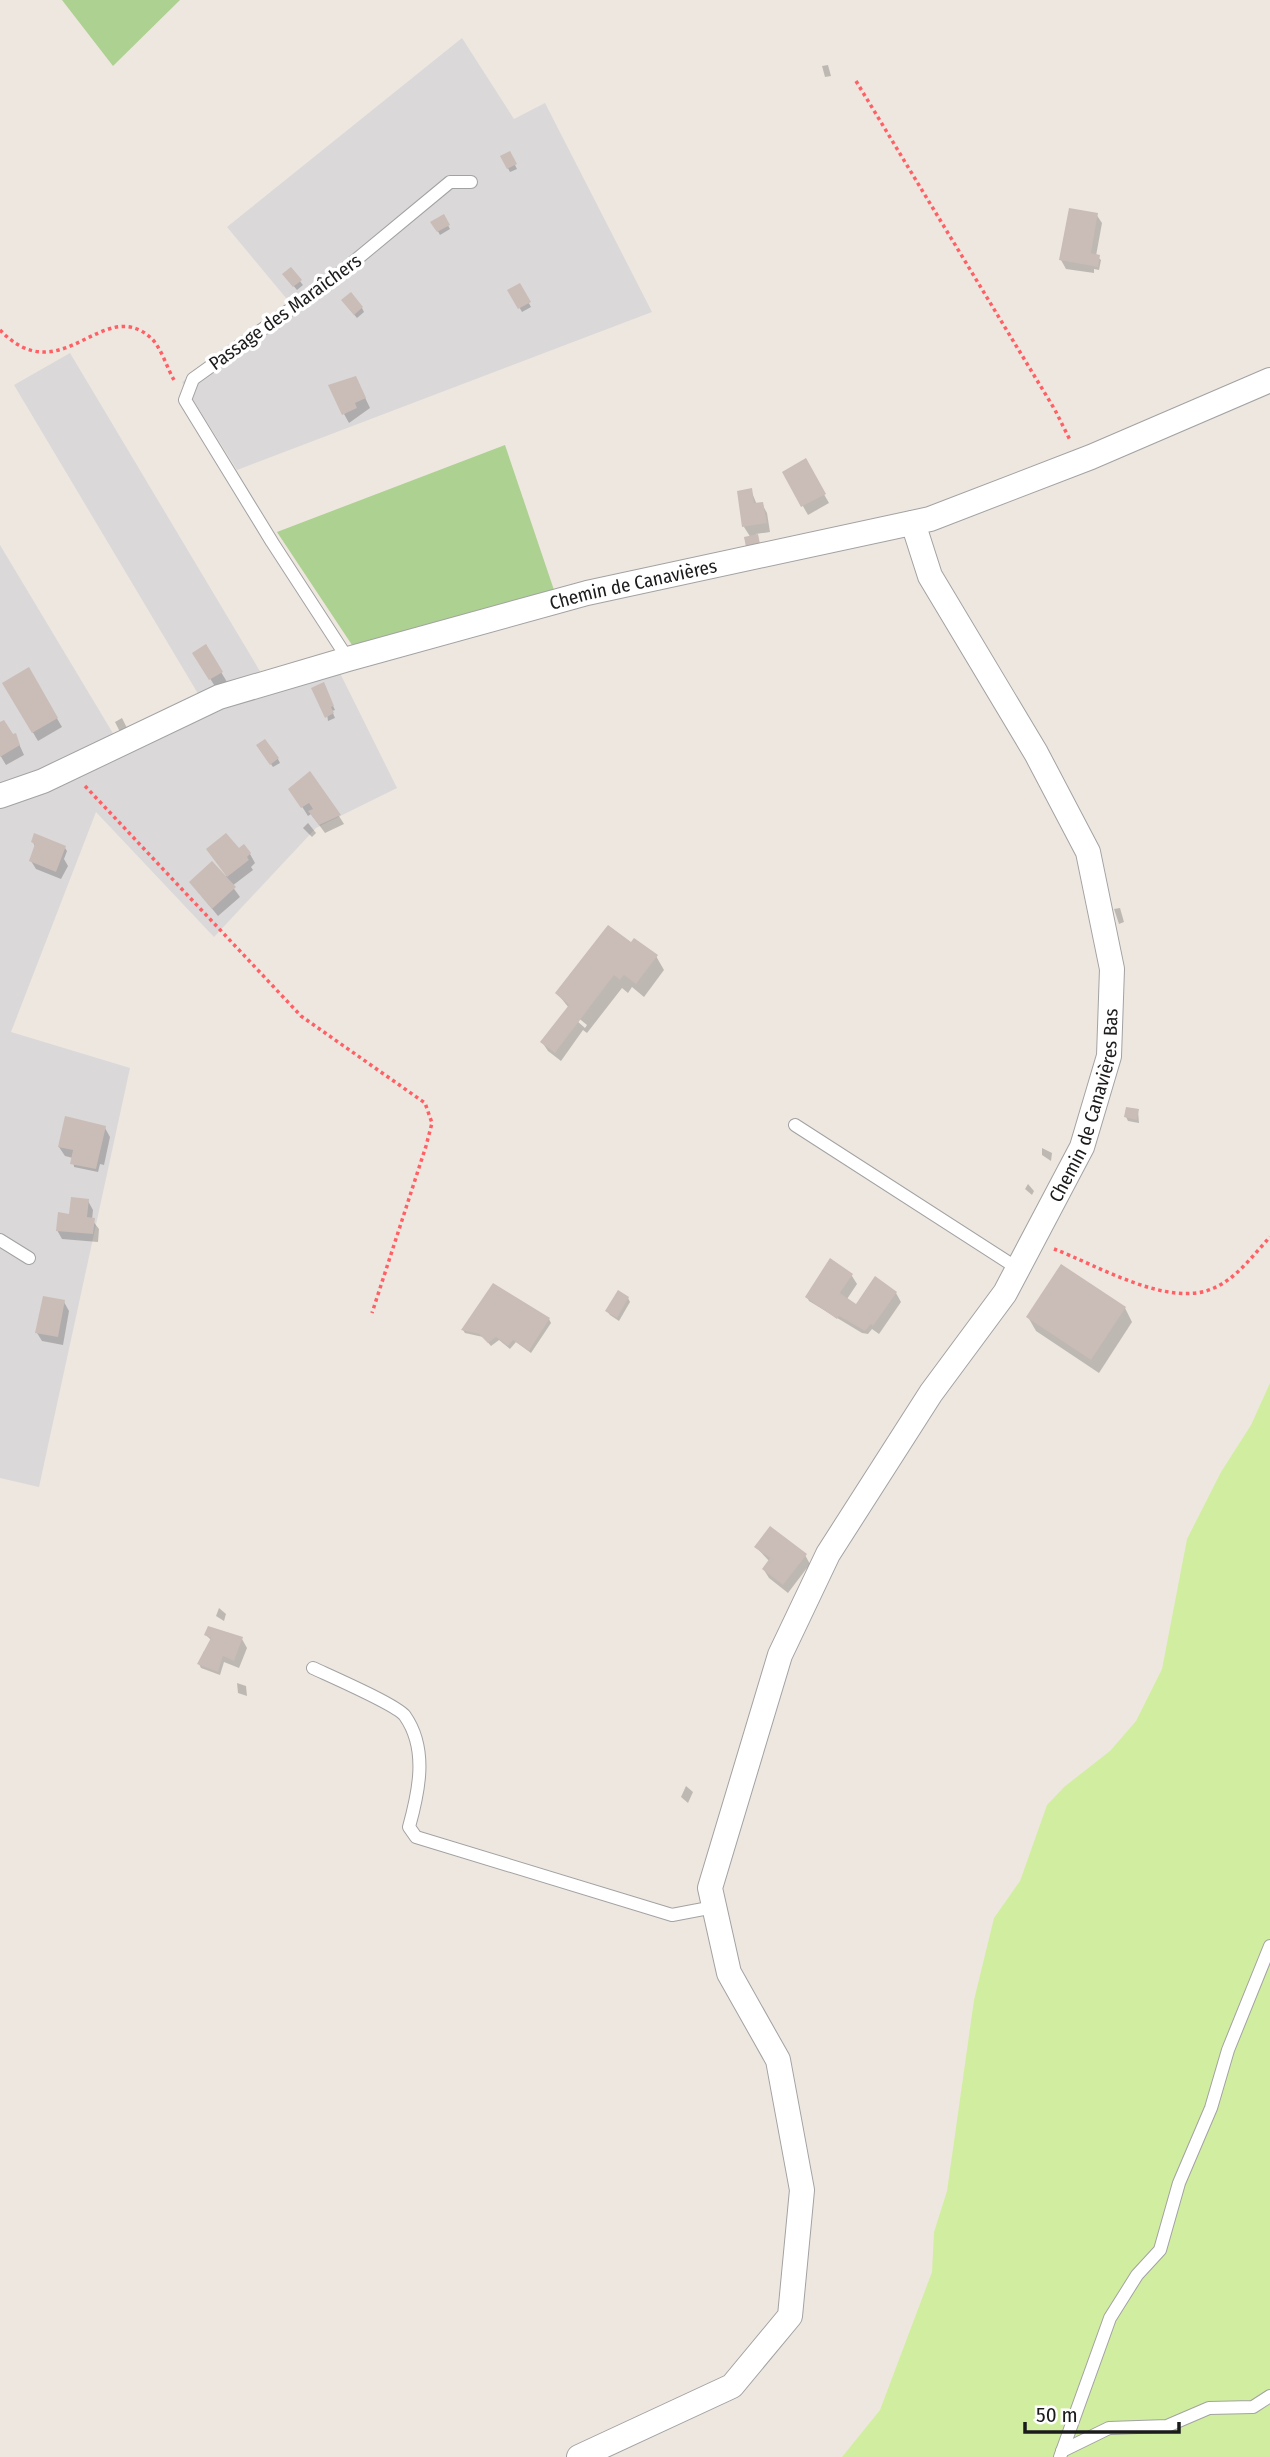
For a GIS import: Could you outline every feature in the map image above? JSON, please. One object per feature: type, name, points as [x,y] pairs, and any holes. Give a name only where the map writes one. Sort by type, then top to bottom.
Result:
[{"type":"street","name":"Chemin de Canavières","points":[[0,796],[69,769],[219,697],[587,593],[913,523],[1091,457],[1270,380]]},
{"type":"street","name":"Chemin de Canavières Bas","points":[[579,2457],[732,2386],[790,2316],[802,2190],[778,2060],[729,1973],[710,1888],[780,1656],[828,1554],[931,1392],[1005,1293],[1031,1238],[1082,1147],[1110,1056],[1112,969],[1088,852],[1036,753],[930,576],[913,523]]},
{"type":"lane","name":"Passage des Maraîchers","points":[[185,400],[193,379],[334,278],[450,182],[471,182]]},
{"type":"lane","points":[[185,400],[271,542],[348,659]]},
{"type":"lane","points":[[794,1125],[1017,1268]]},
{"type":"lane","points":[[0,1240],[29,1258]]},
{"type":"lane","points":[[313,1668],[404,1714],[417,1744],[420,1786],[409,1827],[416,1837],[672,1915],[714,1907]]},
{"type":"lane","points":[[1061,2454],[1110,2318],[1137,2275],[1160,2250],[1179,2183],[1211,2108],[1228,2050],[1270,1946]]},
{"type":"lane","points":[[1061,2454],[1109,2428],[1167,2426],[1209,2408],[1253,2407],[1270,2396]]},
{"type":"path","points":[[856,80],[1073,444],[1091,457]]},
{"type":"path","points":[[0,330],[21,348],[50,354],[117,325],[133,328],[152,338],[185,400]]},
{"type":"path","points":[[69,769],[301,1016],[425,1103],[432,1123],[372,1313]]},
{"type":"path","points":[[1031,1238],[1159,1291],[1186,1294],[1213,1289],[1234,1276],[1270,1237]]},
{"type":"shaded area","points":[[462,38],[514,119],[545,103],[652,312],[237,470],[182,382],[291,304],[227,227]]},
{"type":"shaded area","points":[[70,353],[261,673],[330,653],[397,788],[316,828],[214,937],[96,812],[11,1032],[130,1068],[39,1487],[0,1478],[0,545],[114,735],[200,697],[14,385]]},
{"type":"green space","points":[[62,0],[180,0],[113,66]]},
{"type":"green space","points":[[505,445],[554,590],[352,645],[277,532]]},
{"type":"green space","points":[[1270,1383],[1270,2457],[842,2457],[880,2410],[932,2272],[934,2232],[947,2191],[974,2000],[994,1918],[1020,1881],[1047,1805],[1064,1787],[1110,1751],[1136,1721],[1162,1669],[1187,1539],[1221,1472],[1251,1425]]},
{"type":"building","points":[[510,151],[517,164],[507,169],[500,156]]},
{"type":"building","points":[[1069,208],[1098,213],[1091,253],[1100,255],[1098,267],[1059,260]]},
{"type":"building","points":[[444,214],[450,225],[437,232],[430,222]]},
{"type":"building","points":[[291,267],[302,280],[293,287],[282,274]]},
{"type":"building","points":[[520,283],[531,302],[518,309],[507,290]]},
{"type":"building","points":[[351,292],[363,307],[354,315],[341,300]]},
{"type":"building","points":[[356,376],[366,398],[355,403],[357,408],[342,415],[328,385]]},
{"type":"building","points":[[806,458],[826,494],[801,507],[782,472]]},
{"type":"building","points":[[752,488],[754,503],[763,502],[767,523],[742,527],[737,491]]},
{"type":"building","points":[[758,534],[760,544],[746,547],[744,537]]},
{"type":"building","points":[[206,644],[223,672],[209,680],[192,653]]},
{"type":"building","points":[[29,667],[58,718],[32,733],[2,683]]},
{"type":"building","points":[[324,682],[334,706],[331,707],[334,713],[325,718],[311,688]]},
{"type":"building","points":[[4,720],[13,734],[16,733],[20,745],[0,757],[0,722]]},
{"type":"building","points":[[265,739],[279,758],[270,765],[256,745]]},
{"type":"building","points":[[310,771],[341,815],[319,825],[308,811],[313,809],[309,803],[301,808],[288,789]]},
{"type":"building","points":[[34,833],[66,846],[56,872],[29,861],[35,844],[31,842]]},
{"type":"building","points":[[226,833],[239,848],[244,844],[251,853],[247,857],[249,860],[227,877],[206,849]]},
{"type":"building","points":[[212,861],[236,887],[212,909],[189,882]]},
{"type":"building","points":[[608,925],[631,942],[634,938],[658,955],[636,984],[624,975],[620,980],[614,975],[555,1053],[540,1042],[569,1005],[555,993]]},
{"type":"building","points":[[1126,1107],[1139,1109],[1137,1120],[1124,1117]]},
{"type":"building","points":[[65,1116],[106,1126],[96,1169],[70,1164],[73,1150],[58,1147]]},
{"type":"building","points":[[71,1197],[89,1199],[87,1217],[95,1218],[93,1234],[56,1231],[58,1212],[69,1214]]},
{"type":"building","points":[[830,1258],[853,1274],[840,1293],[856,1304],[875,1276],[897,1292],[873,1326],[871,1324],[865,1331],[839,1316],[837,1319],[805,1297]]},
{"type":"building","points":[[1061,1264],[1126,1307],[1091,1360],[1026,1317]]},
{"type":"building","points":[[493,1283],[550,1318],[529,1351],[513,1340],[508,1346],[496,1337],[488,1343],[479,1334],[461,1330]]},
{"type":"building","points":[[618,1290],[629,1297],[617,1318],[605,1311]]},
{"type":"building","points":[[43,1296],[65,1300],[58,1337],[35,1333]]},
{"type":"building","points":[[770,1526],[807,1554],[783,1585],[762,1569],[770,1558],[754,1547]]},
{"type":"building","points":[[208,1626],[243,1637],[234,1661],[223,1656],[218,1672],[197,1664],[211,1638],[204,1635]]}]
